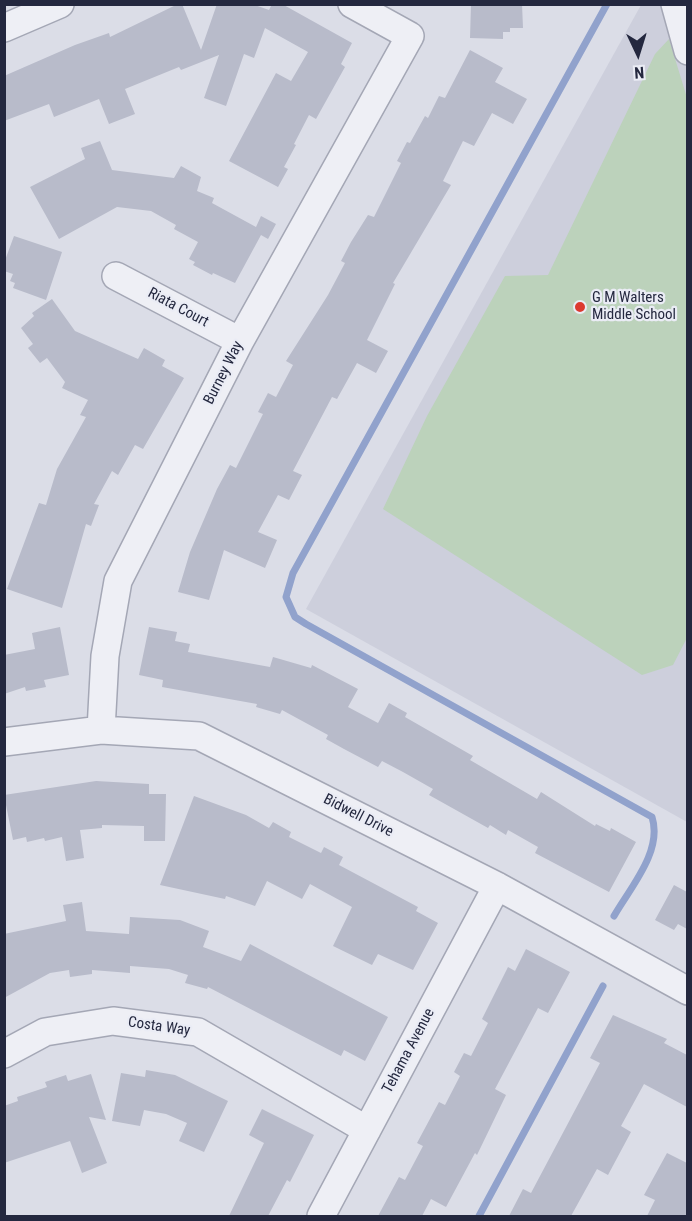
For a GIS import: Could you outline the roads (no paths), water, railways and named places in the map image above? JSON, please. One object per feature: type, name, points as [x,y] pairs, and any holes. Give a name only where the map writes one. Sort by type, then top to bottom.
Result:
[{"type":"street","points":[[4,28],[60,4]]},
{"type":"street","name":"Burney Way","points":[[101,730],[105,656],[118,582],[240,341],[410,36],[352,4]]},
{"type":"street","points":[[675,4],[687,51]]},
{"type":"street","name":"Riata Court","points":[[116,276],[240,341]]},
{"type":"street","name":"Bidwell Drive","points":[[4,742],[101,730],[199,736],[497,886],[687,991]]},
{"type":"street","name":"Tehama Avenue","points":[[321,1216],[497,886]]},
{"type":"street","name":"Costa Way","points":[[4,1054],[45,1032],[113,1020],[198,1032],[367,1130]]},
{"type":"waterway","points":[[607,4],[293,573],[286,597],[295,617],[306,624],[652,817],[654,830],[649,856],[614,916]]},
{"type":"waterway","points":[[479,1216],[603,986]]},
{"type":"place","name":"G M Walters Middle School","points":[[580,307]]}]
